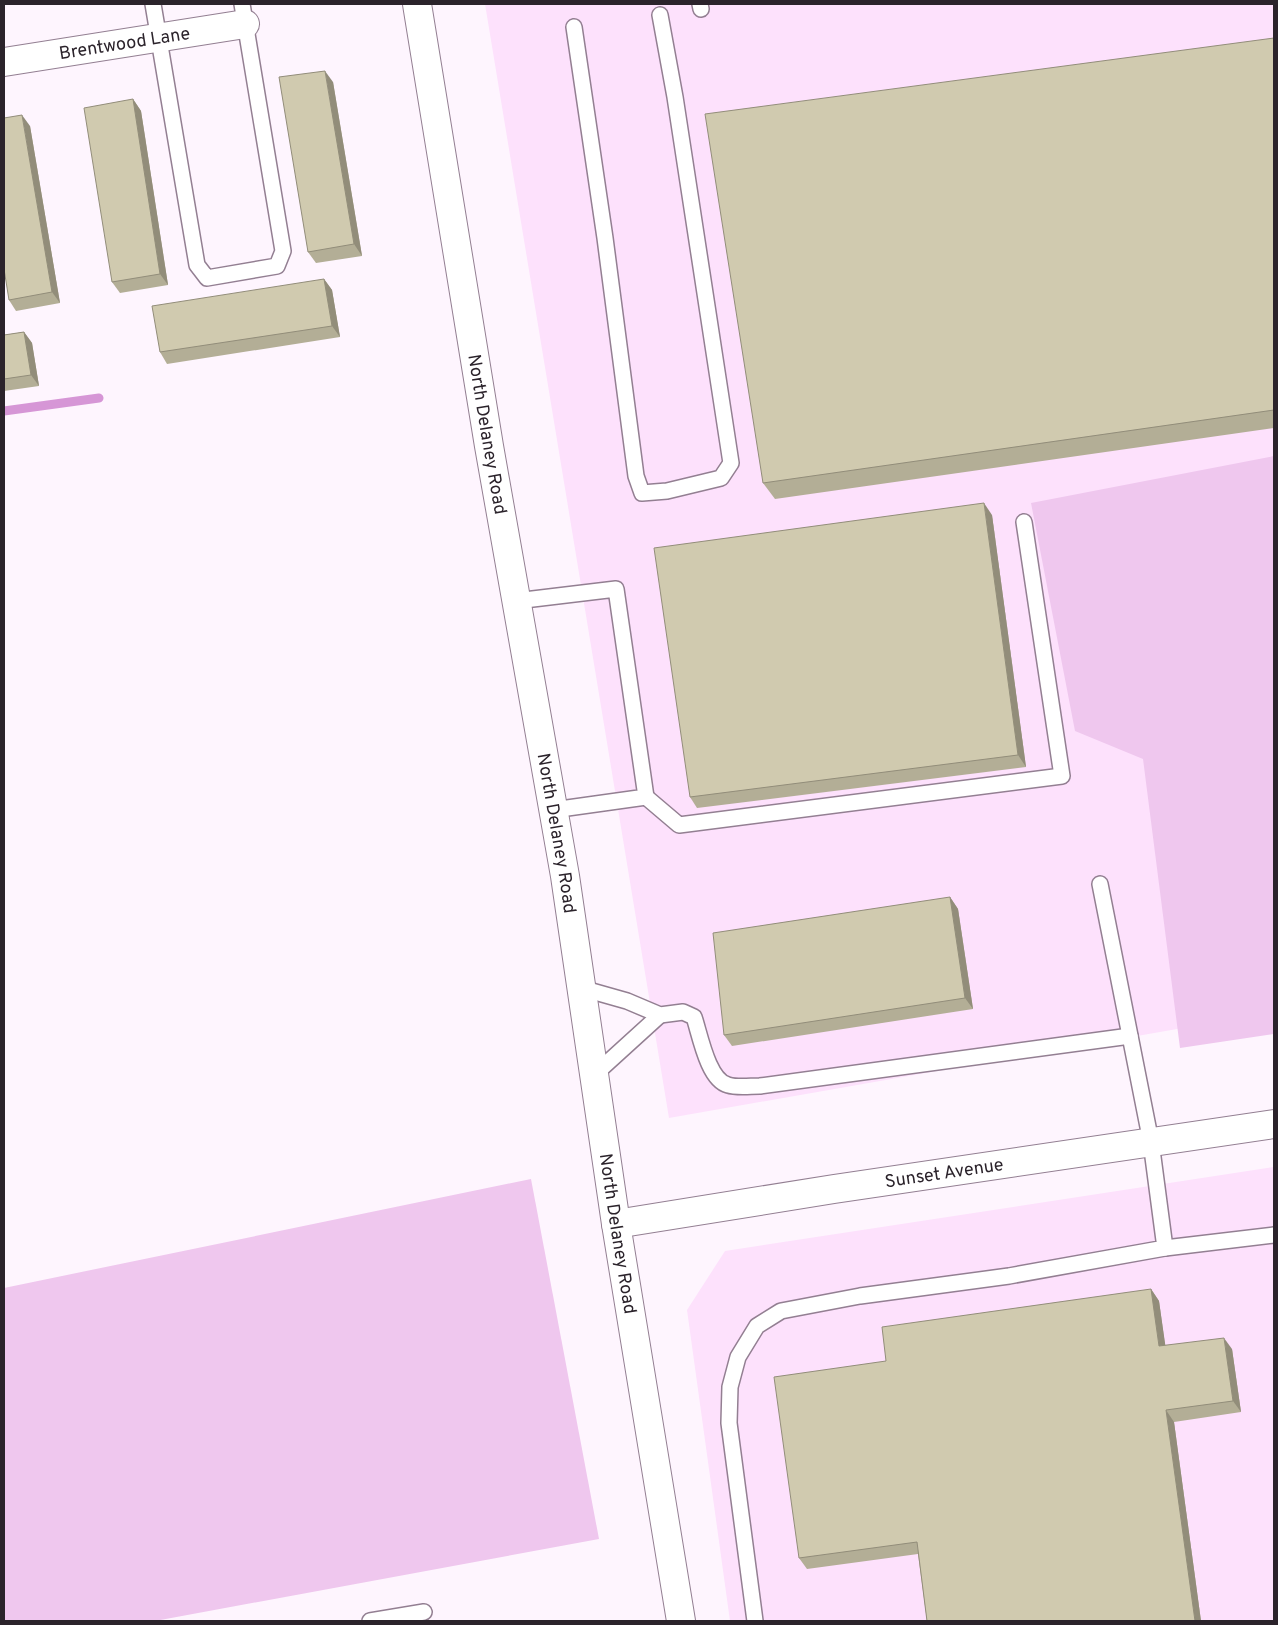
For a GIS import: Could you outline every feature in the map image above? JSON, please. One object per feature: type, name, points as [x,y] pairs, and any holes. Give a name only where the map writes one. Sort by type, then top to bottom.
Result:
[{"type":"street","name":"North Delaney Road","points":[[416,4],[489,446],[565,876],[616,1224],[681,1621]]},
{"type":"street","name":"Brentwood Lane","points":[[4,62],[158,38],[244,14]]},
{"type":"street","name":"Sunset Avenue","points":[[616,1224],[834,1189],[1274,1124]]},
{"type":"lane","points":[[153,4],[198,265],[207,278],[277,266],[283,251],[244,14]]},
{"type":"lane","points":[[574,27],[605,238],[636,476],[642,493],[667,491],[721,478],[731,463],[675,97],[660,15]]},
{"type":"lane","points":[[516,601],[616,589],[646,797],[679,826],[1062,776],[1024,522]]},
{"type":"lane","points":[[553,810],[646,797]]},
{"type":"lane","points":[[1100,884],[1150,1142],[1166,1248]]},
{"type":"lane","points":[[581,988],[627,1001],[660,1015],[683,1012],[694,1017],[710,1068],[717,1078],[727,1085],[770,1085],[1130,1036]]},
{"type":"lane","points":[[594,1075],[660,1015]]},
{"type":"lane","points":[[755,1621],[729,1423],[730,1387],[738,1357],[757,1326],[781,1311],[851,1298],[1009,1276],[1166,1248],[1274,1235]]},
{"type":"lane","points":[[370,1621],[424,1612]]},
{"type":"shaded area","points":[[485,4],[1274,4],[1274,1012],[669,1118]]},
{"type":"shaded area","points":[[1274,456],[1274,1034],[1180,1048],[1143,759],[1075,731],[1031,503]]},
{"type":"shaded area","points":[[1274,1167],[1274,1621],[730,1621],[687,1310],[725,1251]]},
{"type":"shaded area","points":[[531,1179],[599,1539],[155,1621],[4,1621],[4,1288]]},
{"type":"building","points":[[1274,38],[1274,410],[763,483],[705,114]]},
{"type":"building","points":[[325,71],[354,244],[308,252],[279,77]]},
{"type":"building","points":[[133,99],[160,274],[112,282],[84,108]]},
{"type":"building","points":[[22,115],[52,292],[9,300],[4,269],[4,118]]},
{"type":"building","points":[[324,279],[332,326],[160,352],[152,306]]},
{"type":"building","points":[[24,332],[31,375],[4,379],[4,335]]},
{"type":"building","points":[[984,503],[1018,755],[690,797],[654,548]]},
{"type":"building","points":[[950,897],[965,998],[724,1035],[713,933]]},
{"type":"building","points":[[1151,1289],[1159,1346],[1224,1338],[1233,1401],[1166,1410],[1195,1621],[927,1621],[917,1542],[799,1558],[774,1377],[886,1361],[882,1327]]},
{"type":"waterway","points":[[4,411],[99,398]]}]
